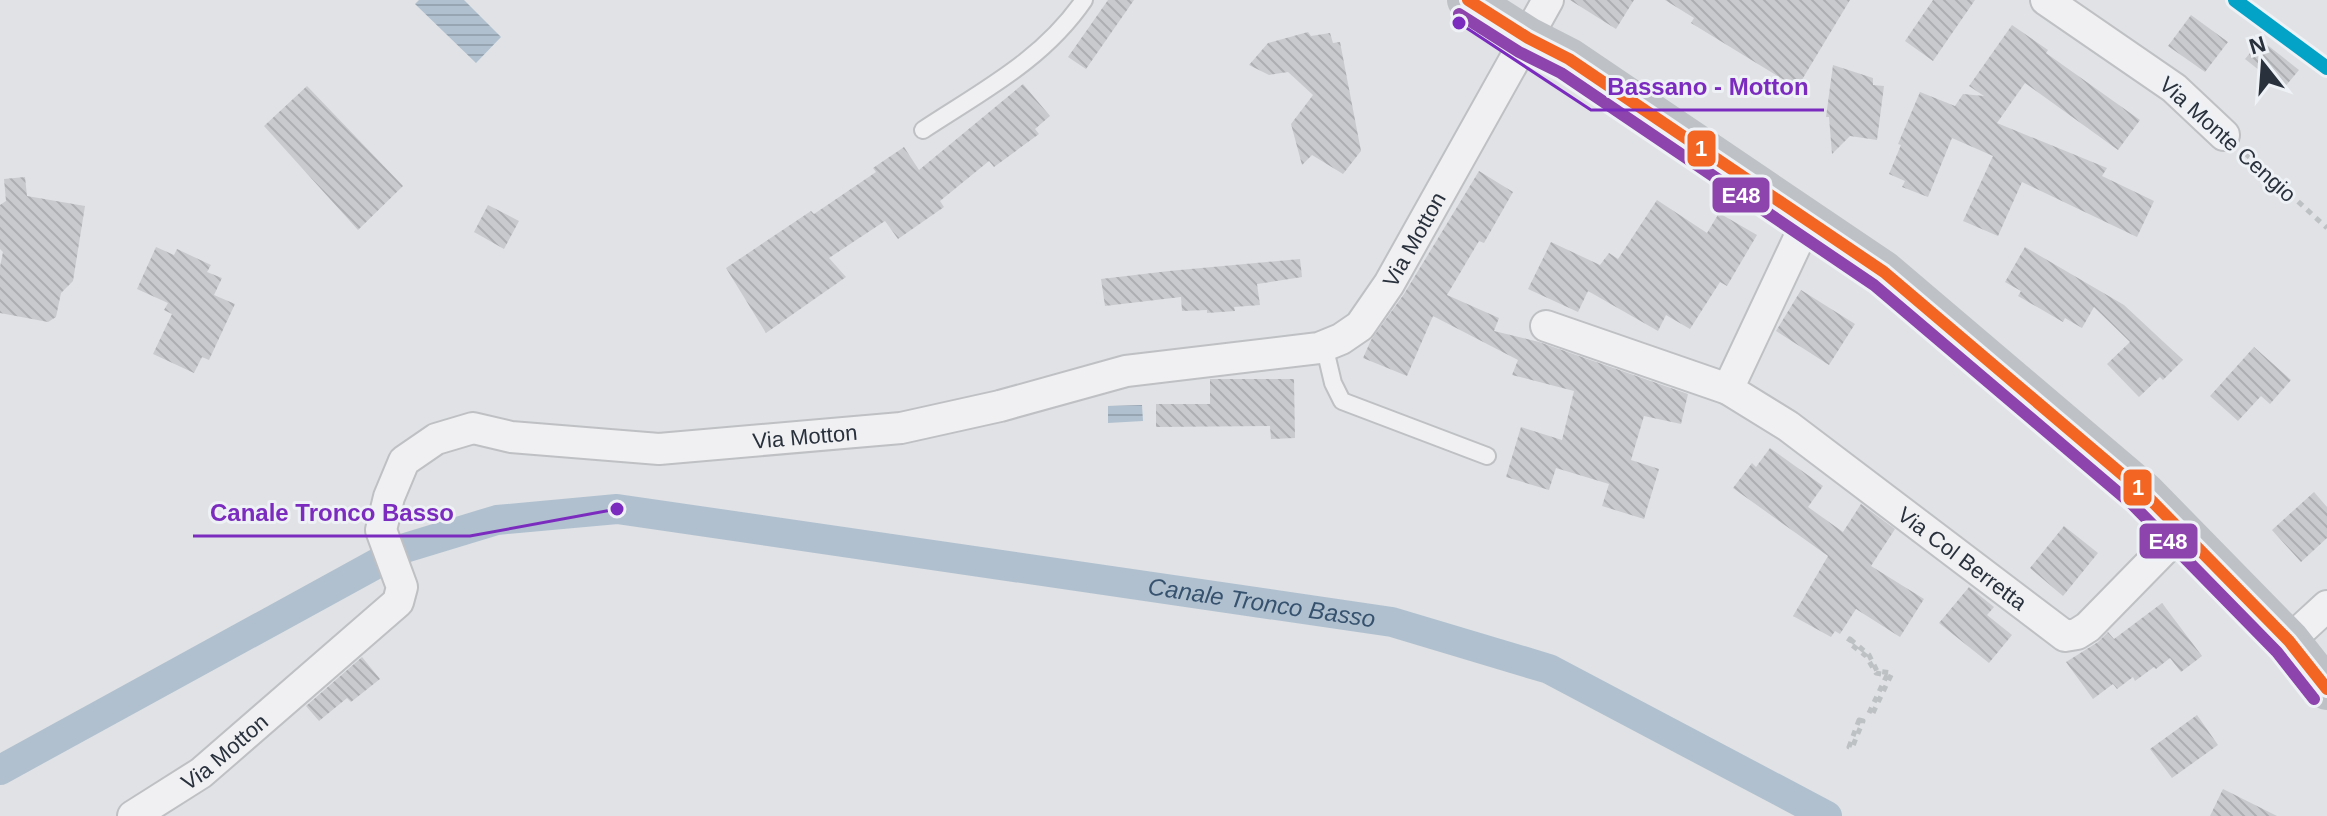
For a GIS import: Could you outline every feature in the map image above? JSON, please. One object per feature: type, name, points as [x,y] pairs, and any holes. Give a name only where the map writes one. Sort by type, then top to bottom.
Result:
[{"type":"main road","points":[[1468,0],[1528,38],[1569,59],[1884,272],[2144,493],[2289,641],[2327,689]]},
{"type":"street","name":"Via Motton","points":[[133,816],[201,773],[398,602],[402,587],[381,530],[389,497],[404,461],[436,439],[473,428],[511,437],[659,449],[901,428],[1000,406],[1126,371],[1324,345],[1341,339],[1360,326],[1389,284],[1548,0]]},
{"type":"street","name":"Via Monte Cengio","points":[[2046,0],[2174,88],[2224,135]]},
{"type":"street","points":[[1728,389],[1807,221]]},
{"type":"street","name":"Via Col Berretta","points":[[1546,326],[1728,389],[1788,426],[2065,636],[2077,634],[2088,627],[2182,531]]},
{"type":"street","points":[[2289,641],[2327,606]]},
{"type":"lane","points":[[923,130],[1033,57],[1067,24],[1084,0]]},
{"type":"lane","points":[[1324,345],[1333,383],[1342,401],[1487,456]]},
{"type":"path","name":"Via Monte Cengio","points":[[2224,135],[2327,228]]},
{"type":"path","points":[[1850,639],[1869,655],[1877,671],[1892,673],[1872,715],[1869,713],[1887,675],[1876,673],[1866,656],[1848,642],[1850,639]]},
{"type":"path","points":[[1859,720],[1863,721],[1852,748],[1849,747],[1859,720]]},
{"type":"water","points":[[419,0],[464,0],[501,37],[476,63],[415,4]]},
{"type":"water","points":[[1142,405],[1143,421],[1108,423],[1108,406]]},
{"type":"building","points":[[1108,0],[1134,0],[1086,69],[1068,57]]},
{"type":"building","points":[[1570,0],[1634,0],[1616,29]]},
{"type":"building","points":[[1665,0],[1850,0],[1797,88],[1691,23],[1694,18]]},
{"type":"building","points":[[1933,0],[1975,0],[1933,61],[1905,41]]},
{"type":"building","points":[[2191,15],[2228,42],[2205,72],[2168,46]]},
{"type":"building","points":[[2012,25],[2140,120],[2118,150],[2025,83],[1997,123],[2107,168],[2102,176],[2154,201],[2137,237],[2022,182],[1998,236],[1963,221],[1993,156],[1952,138],[1928,197],[1902,187],[1905,181],[1889,174],[1920,92],[1955,106],[1963,94],[1984,96],[1969,86]]},
{"type":"building","points":[[1308,32],[1311,36],[1330,33],[1333,43],[1340,42],[1361,151],[1343,174],[1312,155],[1302,165],[1291,124],[1313,95],[1288,72],[1269,75],[1249,65],[1268,43]]},
{"type":"building","points":[[2261,40],[2299,70],[2283,89],[2245,59]]},
{"type":"building","points":[[1833,65],[1873,78],[1873,85],[1884,86],[1877,140],[1850,136],[1832,154],[1829,117],[1826,117]]},
{"type":"building","points":[[1023,84],[1050,116],[1035,129],[1039,134],[994,167],[989,161],[940,201],[944,207],[898,239],[885,221],[829,258],[846,277],[766,333],[726,268],[876,172],[873,168],[904,147],[919,170]]},
{"type":"building","points":[[307,86],[403,186],[358,230],[264,126]]},
{"type":"building","points":[[1479,171],[1513,192],[1484,243],[1479,241],[1447,295],[1499,318],[1494,331],[1539,342],[1688,394],[1681,424],[1644,416],[1631,460],[1659,469],[1644,519],[1602,506],[1609,484],[1556,468],[1549,490],[1506,477],[1521,427],[1562,440],[1574,391],[1512,375],[1518,360],[1433,316],[1407,376],[1363,358],[1371,340],[1404,294]]},
{"type":"building","points":[[25,177],[27,196],[85,206],[73,281],[61,293],[56,317],[48,322],[0,313],[3,252],[0,249],[0,205],[6,201],[4,179]]},
{"type":"building","points":[[1657,200],[1707,233],[1719,213],[1757,235],[1727,286],[1720,282],[1690,329],[1666,315],[1658,331],[1588,291],[1578,312],[1528,289],[1551,242],[1600,265],[1609,253],[1618,259]]},
{"type":"building","points":[[488,205],[519,221],[504,249],[474,232]]},
{"type":"building","points":[[156,247],[174,255],[177,249],[211,265],[207,272],[222,278],[214,295],[235,304],[209,360],[202,357],[194,373],[153,354],[172,314],[164,310],[168,303],[137,289]]},
{"type":"building","points":[[2025,247],[2124,305],[2183,360],[2163,380],[2160,377],[2139,397],[2107,364],[2130,342],[2094,307],[2082,328],[2065,318],[2063,322],[2018,296],[2021,291],[2005,282]]},
{"type":"building","points":[[1300,259],[1302,277],[1257,284],[1260,305],[1234,307],[1235,311],[1182,311],[1181,297],[1105,306],[1101,279]]},
{"type":"building","points":[[1801,290],[1855,324],[1829,365],[1776,331]]},
{"type":"building","points":[[2254,347],[2291,380],[2270,404],[2261,396],[2238,421],[2210,396]]},
{"type":"building","points":[[1210,379],[1294,379],[1295,438],[1271,439],[1270,426],[1156,427],[1156,404],[1210,404]]},
{"type":"building","points":[[1770,448],[1823,486],[1808,507],[1843,532],[1861,504],[1895,529],[1871,566],[1924,599],[1900,637],[1856,609],[1840,634],[1835,631],[1831,637],[1793,616],[1828,556],[1733,488],[1752,463],[1756,467]]},
{"type":"building","points":[[2314,492],[2327,507],[2327,538],[2301,562],[2272,530]]},
{"type":"building","points":[[2064,526],[2098,553],[2063,596],[2030,568]]},
{"type":"building","points":[[1969,587],[1994,607],[1987,615],[2012,635],[1989,663],[1939,623]]},
{"type":"building","points":[[2162,603],[2202,656],[2181,672],[2170,658],[2135,681],[2133,677],[2117,689],[2113,684],[2093,699],[2066,662],[2108,632],[2114,639]]},
{"type":"building","points":[[362,657],[380,679],[351,702],[347,698],[319,721],[306,706]]},
{"type":"building","points":[[2197,715],[2218,745],[2172,778],[2150,749]]},
{"type":"building","points":[[2223,789],[2277,816],[2210,816]]},
{"type":"waterway","name":"Canale Tronco Basso","points":[[0,770],[405,548],[497,520],[617,509],[1392,622],[1549,669],[1827,816]]},
{"type":"transit line","name":"1","points":[[1468,0],[1528,38],[1569,59],[1884,272],[2144,493],[2289,641],[2327,689]]},
{"type":"transit line","points":[[2235,0],[2327,68]]},
{"type":"transit line","name":"E48","points":[[1459,14],[1519,52],[1561,73],[1874,285],[2133,505],[2277,652],[2314,699]]},
{"type":"place","name":"Bassano - Motton","points":[[1459,23]]},
{"type":"place","name":"Canale Tronco Basso","points":[[617,509]]}]
